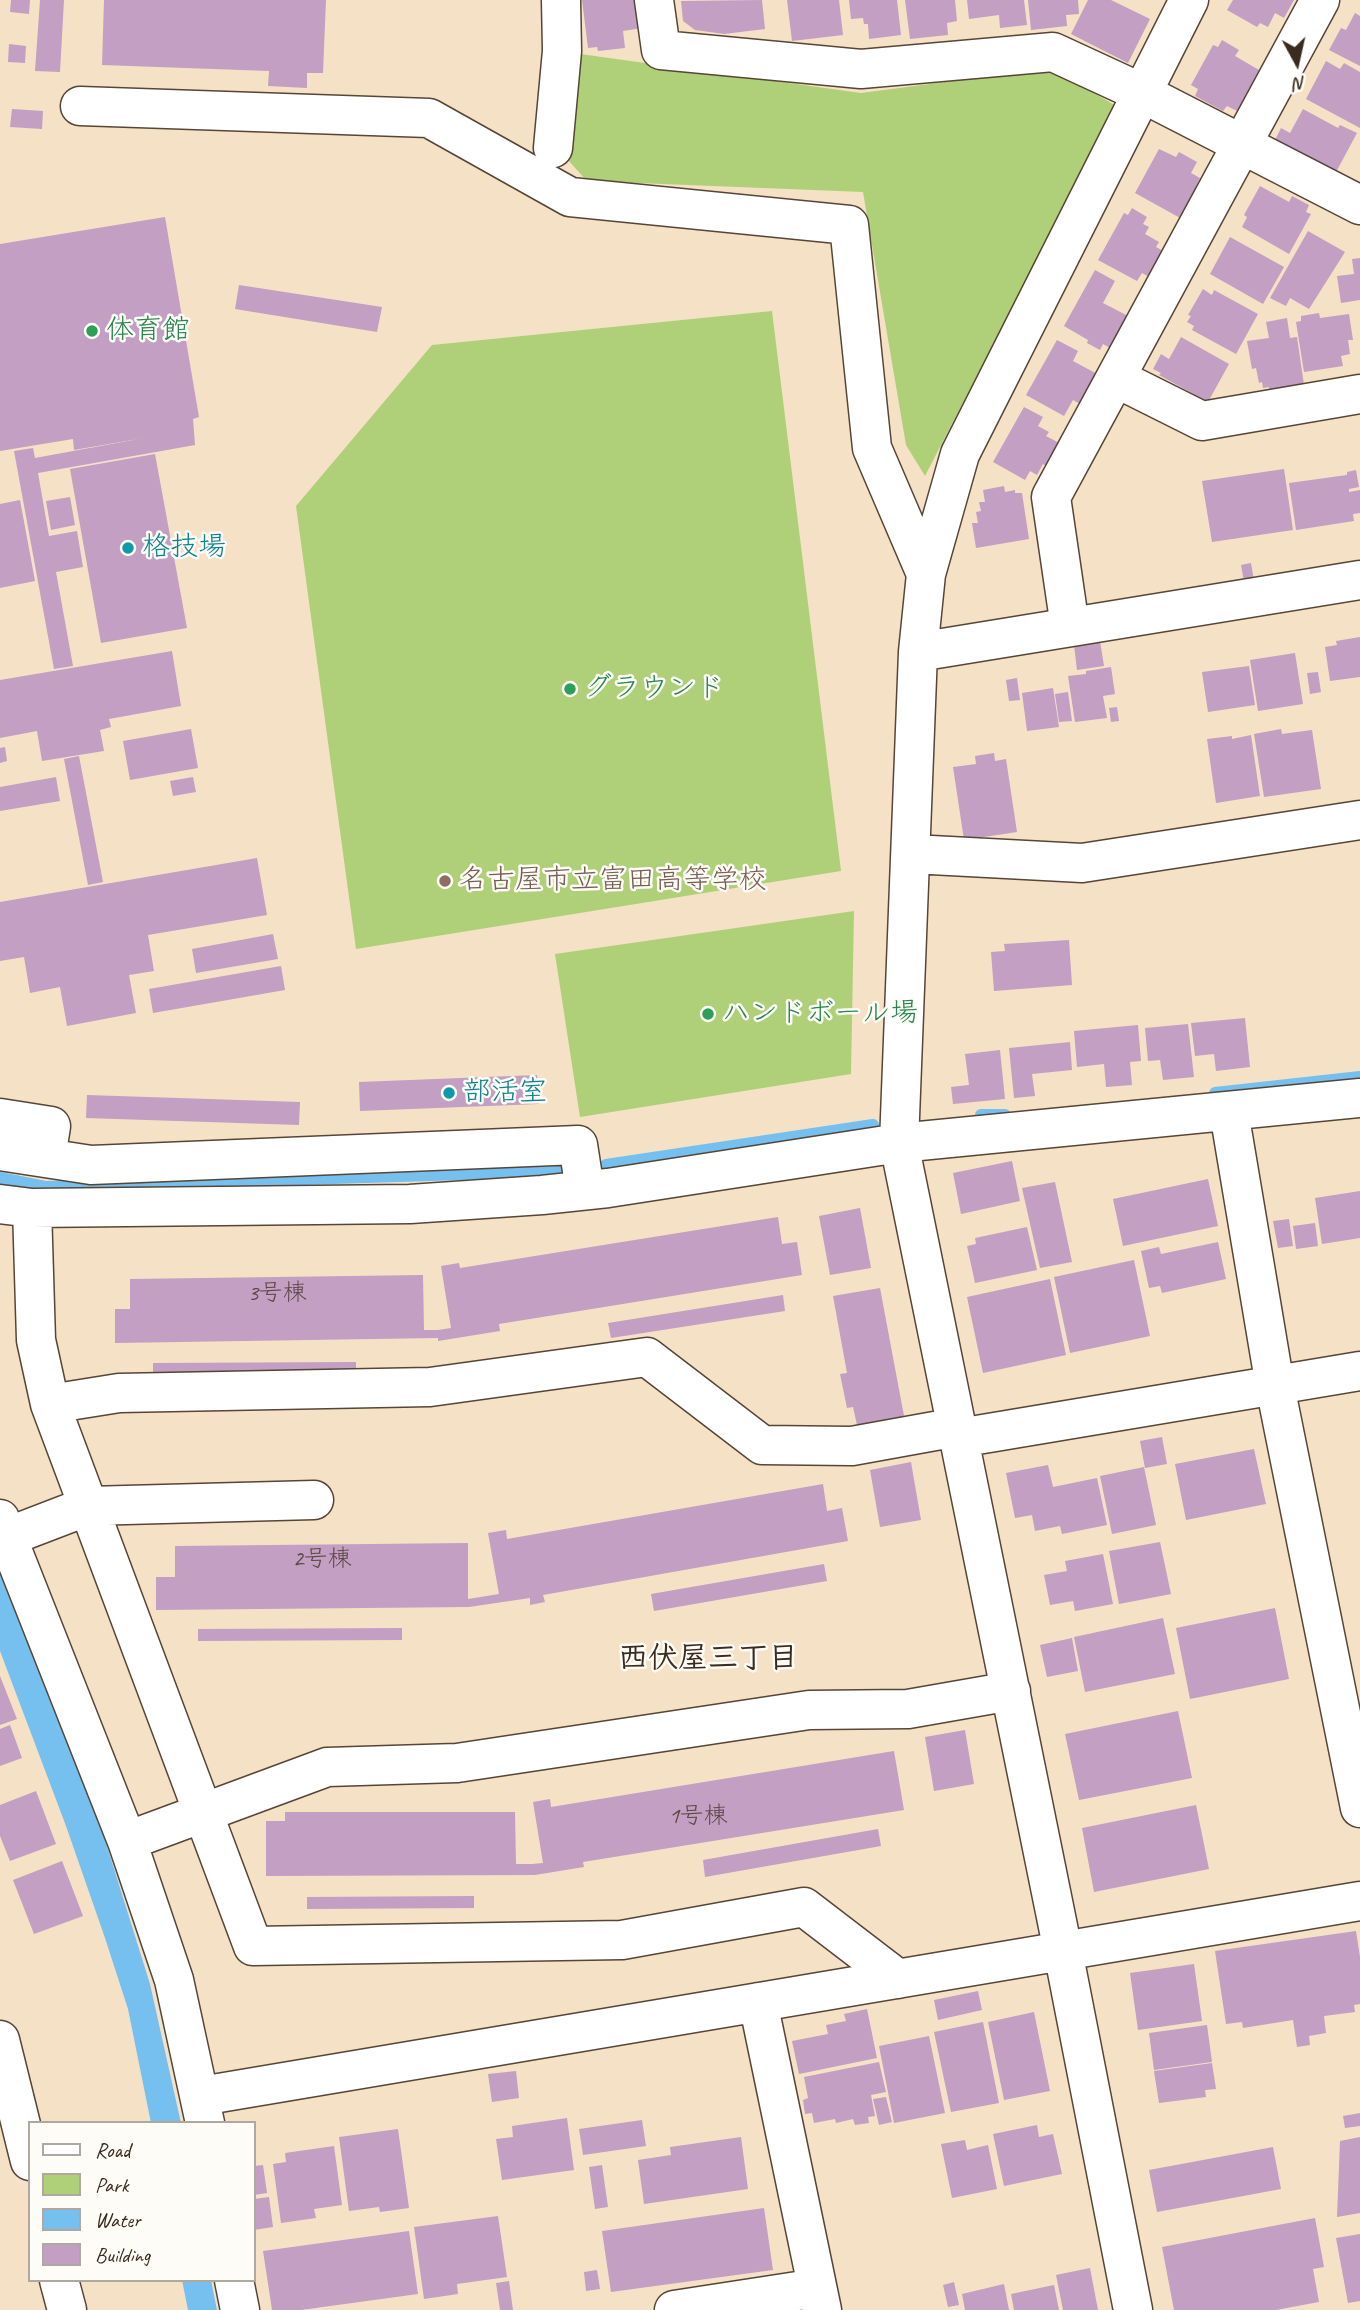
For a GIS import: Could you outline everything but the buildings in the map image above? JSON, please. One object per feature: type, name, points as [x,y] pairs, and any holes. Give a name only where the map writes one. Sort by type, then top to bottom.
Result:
[{"type":"street","points":[[553,148],[562,51],[561,0]]},
{"type":"street","points":[[654,0],[661,50],[861,69],[1053,52],[1144,94],[1360,205]]},
{"type":"street","points":[[1133,2310],[899,1143],[918,652],[926,574],[960,454],[1144,94],[1189,0]]},
{"type":"street","points":[[1070,627],[1051,497],[1321,0]]},
{"type":"street","points":[[80,106],[429,118],[570,197],[849,225],[872,448],[926,574]]},
{"type":"street","points":[[1116,378],[1202,421],[1360,394]]},
{"type":"street","points":[[918,652],[1360,580]]},
{"type":"street","points":[[912,854],[1082,863],[1360,820]]},
{"type":"street","points":[[898,1979],[804,1907],[622,1940],[253,1946],[50,1404],[36,1340],[16,1206],[410,1204],[585,1190],[899,1143],[1360,1098]]},
{"type":"street","points":[[1229,1112],[1275,1386],[1360,1808]]},
{"type":"street","points":[[0,1118],[51,1126],[46,1157]]},
{"type":"street","points":[[0,1151],[91,1165],[578,1146],[585,1190]]},
{"type":"street","points":[[50,1404],[119,1393],[430,1387],[647,1357],[762,1445],[852,1446],[958,1433],[1360,1371]]},
{"type":"street","points":[[314,1500],[88,1506],[4,1528],[127,1841],[174,1980],[203,2109],[758,2002],[1360,1901]]},
{"type":"street","points":[[127,1841],[327,1767],[457,1763],[809,1710],[908,1709],[1011,1691]]},
{"type":"street","points":[[674,2310],[820,2299],[758,2002]]},
{"type":"street","points":[[0,2040],[28,2153]]},
{"type":"street","points":[[60,2282],[67,2310]]},
{"type":"street","points":[[234,2282],[240,2310]]},
{"type":"green space","points":[[573,53],[861,93],[1052,68],[1116,106],[925,476],[906,445],[863,192],[587,181],[567,159]]},
{"type":"green space","name":"グラウンド","points":[[772,311],[841,871],[356,949],[296,506],[432,345]]},
{"type":"green space","name":"ハンドボール場","points":[[854,911],[851,1074],[580,1117],[555,954]]},
{"type":"water","points":[[0,1567],[97,1814],[150,1984],[181,2121],[151,2121],[128,2009],[66,1826],[0,1651]]},
{"type":"water","points":[[182,2282],[211,2282],[217,2310],[188,2310]]},
{"type":"waterway","points":[[1215,1093],[1360,1077]]},
{"type":"waterway","points":[[981,1115],[1005,1115]]},
{"type":"waterway","points":[[606,1165],[873,1125]]},
{"type":"waterway","points":[[0,1178],[45,1187],[559,1171]]},
{"type":"place","name":"体育館","points":[[92,331]]},
{"type":"place","name":"格技場","points":[[128,548]]},
{"type":"place","name":"グラウンド","points":[[570,689]]},
{"type":"place","name":"名古屋市立富田高等学校","points":[[445,881]]},
{"type":"place","name":"ハンドボール場","points":[[708,1014]]},
{"type":"place","name":"部活室","points":[[449,1093]]},
{"type":"district","name":"西伏屋三丁目","points":[[708,1659]]}]
